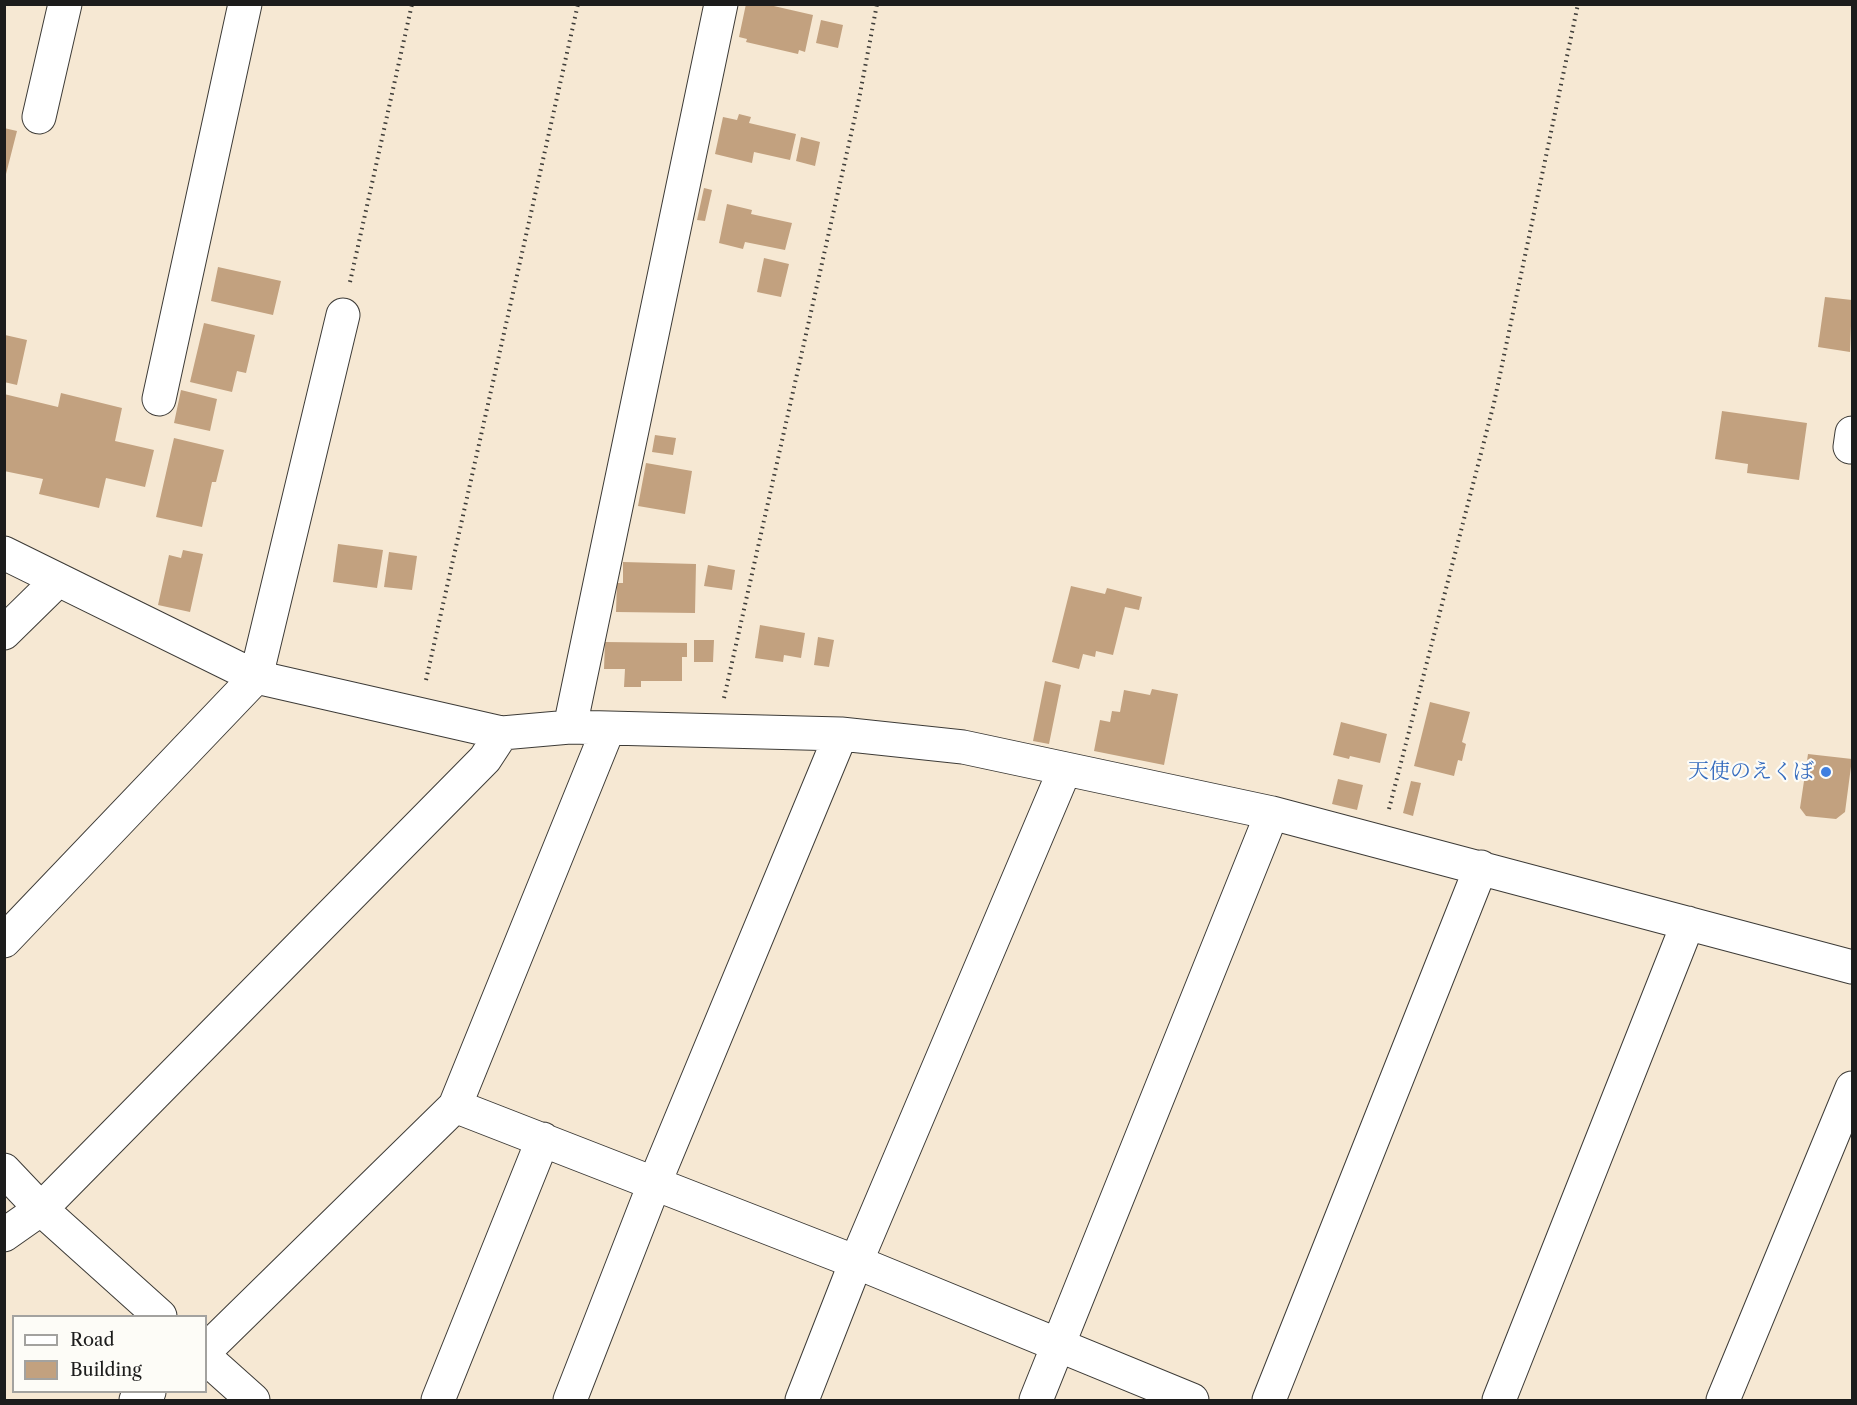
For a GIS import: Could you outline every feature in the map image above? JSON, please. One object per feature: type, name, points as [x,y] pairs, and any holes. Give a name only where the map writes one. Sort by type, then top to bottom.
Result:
[{"type":"street","points":[[39,117],[65,4]]},
{"type":"street","points":[[159,399],[245,4]]},
{"type":"street","points":[[570,727],[721,4]]},
{"type":"street","points":[[4,940],[256,677],[343,315]]},
{"type":"street","points":[[4,553],[256,677],[501,733],[570,727],[841,734],[963,747],[1272,813],[1852,968]]},
{"type":"street","points":[[4,633],[58,580]]},
{"type":"street","points":[[207,1349],[455,1106],[608,729]]},
{"type":"street","points":[[4,1235],[41,1209],[485,759],[501,733]]},
{"type":"street","points":[[570,1401],[655,1182],[841,734]]},
{"type":"street","points":[[802,1401],[856,1262],[1065,769]]},
{"type":"street","points":[[1036,1401],[1272,813]]},
{"type":"street","points":[[1269,1401],[1481,867]]},
{"type":"street","points":[[1499,1401],[1688,923]]},
{"type":"street","points":[[1724,1401],[1852,1088]]},
{"type":"street","points":[[455,1106],[856,1262],[1191,1401]]},
{"type":"street","points":[[438,1401],[543,1139]]},
{"type":"street","points":[[4,1170],[41,1209],[158,1315]]},
{"type":"street","points":[[207,1359],[253,1401]]},
{"type":"path","points":[[343,315],[412,4]]},
{"type":"path","points":[[418,714],[578,4]]},
{"type":"path","points":[[716,731],[860,99],[877,4]]},
{"type":"path","points":[[1381,841],[1494,403],[1578,4]]},
{"type":"building","points":[[746,4],[765,4],[813,15],[805,52],[799,50],[798,54],[746,42],[747,39],[739,37]]},
{"type":"building","points":[[821,20],[843,25],[838,48],[816,43]]},
{"type":"building","points":[[739,114],[751,117],[749,123],[796,134],[790,160],[754,152],[752,163],[715,154],[723,117],[737,120]]},
{"type":"building","points":[[4,128],[17,131],[5,178],[4,178]]},
{"type":"building","points":[[801,137],[820,142],[815,166],[796,161]]},
{"type":"building","points":[[704,188],[712,190],[705,221],[697,220]]},
{"type":"building","points":[[727,204],[752,210],[751,214],[792,223],[785,250],[745,242],[743,249],[719,243]]},
{"type":"building","points":[[764,258],[789,264],[781,297],[757,292]]},
{"type":"building","points":[[218,267],[281,281],[273,315],[211,301]]},
{"type":"building","points":[[1825,297],[1852,300],[1850,352],[1818,347]]},
{"type":"building","points":[[204,323],[255,335],[246,373],[237,371],[232,392],[190,382]]},
{"type":"building","points":[[5,335],[27,340],[17,385],[4,382]]},
{"type":"building","points":[[181,390],[217,399],[210,431],[174,423]]},
{"type":"building","points":[[61,393],[122,408],[115,441],[154,450],[145,487],[106,478],[99,508],[39,494],[43,479],[4,471],[4,394],[58,407]]},
{"type":"building","points":[[1722,411],[1807,423],[1799,480],[1747,473],[1748,464],[1715,459]]},
{"type":"building","points":[[655,435],[676,438],[673,455],[652,452]]},
{"type":"building","points":[[174,438],[224,450],[216,482],[212,482],[202,527],[156,517]]},
{"type":"building","points":[[646,463],[692,471],[685,514],[638,506]]},
{"type":"building","points":[[338,544],[383,550],[377,588],[333,582]]},
{"type":"building","points":[[183,550],[203,554],[190,612],[158,605],[169,555],[181,558]]},
{"type":"building","points":[[389,552],[417,556],[412,590],[384,587]]},
{"type":"building","points":[[623,562],[696,564],[695,613],[616,612],[617,583],[623,583]]},
{"type":"building","points":[[708,565],[735,570],[732,590],[704,586]]},
{"type":"building","points":[[1071,586],[1105,594],[1107,588],[1142,597],[1139,610],[1125,607],[1113,655],[1096,651],[1095,657],[1083,654],[1079,669],[1052,662]]},
{"type":"building","points":[[760,625],[805,633],[801,658],[784,655],[783,662],[755,658]]},
{"type":"building","points":[[818,637],[834,640],[829,667],[814,665]]},
{"type":"building","points":[[694,640],[714,640],[713,662],[694,662]]},
{"type":"building","points":[[605,642],[687,643],[687,657],[682,657],[682,681],[641,681],[641,687],[624,687],[625,669],[604,669]]},
{"type":"building","points":[[1045,681],[1061,685],[1049,744],[1033,741]]},
{"type":"building","points":[[1152,689],[1178,694],[1164,765],[1094,751],[1100,720],[1110,722],[1112,711],[1120,712],[1124,690],[1150,695]]},
{"type":"building","points":[[1430,702],[1470,712],[1462,742],[1466,744],[1462,761],[1458,760],[1454,776],[1414,766]]},
{"type":"building","points":[[1341,722],[1387,734],[1380,763],[1350,756],[1349,759],[1333,755]]},
{"type":"building","points":[[1808,754],[1852,759],[1845,812],[1836,819],[1806,816],[1800,808]]},
{"type":"building","points":[[1338,779],[1363,785],[1357,810],[1332,804]]},
{"type":"building","points":[[1411,781],[1421,783],[1413,816],[1403,813]]},
{"type":"place","name":"天使のえくぼ","points":[[1826,772]]}]
